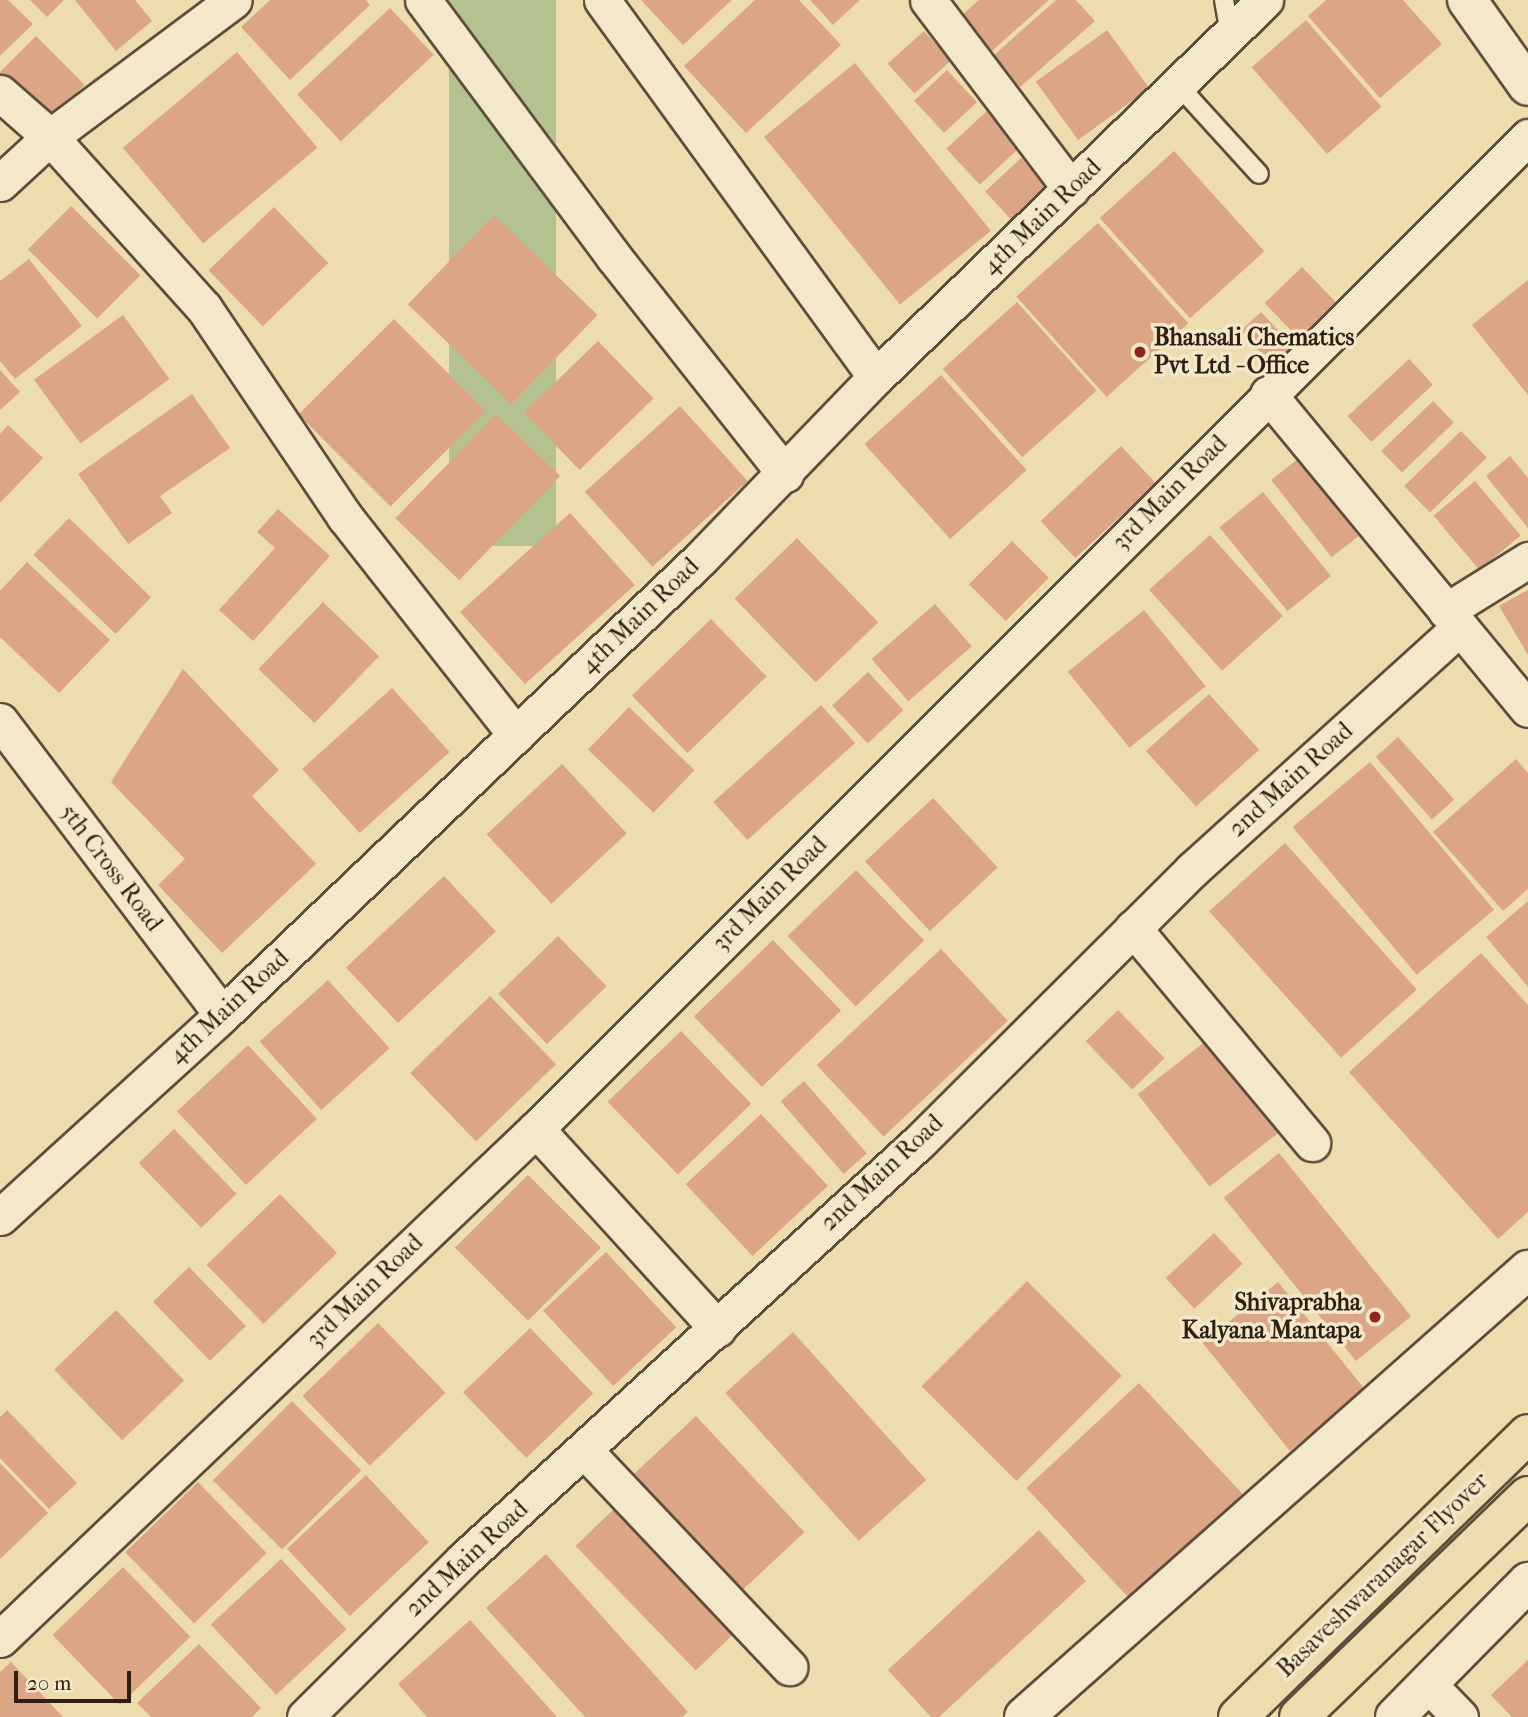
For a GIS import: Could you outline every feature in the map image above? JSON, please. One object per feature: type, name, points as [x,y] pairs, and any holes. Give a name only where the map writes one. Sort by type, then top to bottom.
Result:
[{"type":"main road","name":"Basaveshwaranagar Flyover","points":[[1238,1717],[1528,1434]]},
{"type":"main road","name":"Basaveshwaranagar Flyover","points":[[1298,1717],[1528,1496]]},
{"type":"street","points":[[0,183],[50,137],[234,0]]},
{"type":"street","points":[[423,0],[613,256],[785,474]]},
{"type":"street","points":[[602,0],[876,377]]},
{"type":"street","points":[[928,0],[1071,189]]},
{"type":"street","name":"4th Main Road","points":[[0,1217],[222,1015],[516,735],[785,474],[876,377],[1265,0]]},
{"type":"street","points":[[1467,0],[1528,86]]},
{"type":"street","points":[[0,93],[50,137],[204,308],[345,517],[516,735]]},
{"type":"street","name":"3rd Main Road","points":[[0,1639],[536,1129],[1268,394],[1528,137]]},
{"type":"street","points":[[1268,394],[1528,709]]},
{"type":"street","name":"2nd Main Road","points":[[305,1717],[464,1559],[718,1329],[920,1140],[1133,928],[1452,619],[1528,560]]},
{"type":"street","name":"5th Cross Road","points":[[0,721],[222,1015]]},
{"type":"street","points":[[1133,928],[1312,1143]]},
{"type":"street","points":[[536,1129],[718,1329]]},
{"type":"street","points":[[1024,1717],[1528,1270]]},
{"type":"street","points":[[584,1450],[789,1667]]},
{"type":"street","points":[[1395,1717],[1528,1582]]},
{"type":"street","points":[[1428,1684],[1460,1717]]},
{"type":"lane","points":[[1224,0],[1230,34]]},
{"type":"lane","points":[[1178,85],[1259,174]]},
{"type":"green space","points":[[449,0],[556,0],[556,546],[449,546]]},
{"type":"building","points":[[0,0],[8,0],[33,24],[0,56]]},
{"type":"building","points":[[30,0],[64,0],[47,17]]},
{"type":"building","points":[[75,0],[135,0],[152,21],[116,51]]},
{"type":"building","points":[[270,0],[366,0],[370,5],[290,80],[241,27]]},
{"type":"building","points":[[641,0],[732,0],[683,45]]},
{"type":"building","points":[[755,0],[799,0],[841,45],[746,133],[684,66]]},
{"type":"building","points":[[810,0],[860,0],[833,25]]},
{"type":"building","points":[[979,0],[1049,0],[992,51],[961,16]]},
{"type":"building","points":[[1056,0],[1076,0],[1095,21],[1020,87],[993,56]]},
{"type":"building","points":[[1326,0],[1403,0],[1442,44],[1380,98],[1308,16]]},
{"type":"building","points":[[390,8],[434,55],[341,141],[297,95]]},
{"type":"building","points":[[1306,20],[1381,107],[1327,154],[1252,67]]},
{"type":"building","points":[[1107,30],[1149,88],[1078,140],[1036,82]]},
{"type":"building","points":[[924,31],[951,61],[914,94],[888,64]]},
{"type":"building","points":[[36,36],[85,85],[48,122],[0,74]]},
{"type":"building","points":[[237,52],[317,148],[203,244],[123,148]]},
{"type":"building","points":[[855,63],[991,231],[900,304],[764,137]]},
{"type":"building","points":[[947,70],[977,102],[944,133],[914,101]]},
{"type":"building","points":[[988,110],[1021,146],[980,185],[946,149]]},
{"type":"building","points":[[1174,151],[1264,251],[1190,318],[1100,218]]},
{"type":"building","points":[[1021,158],[1050,189],[1014,222],[985,191]]},
{"type":"building","points":[[71,206],[140,275],[97,318],[28,249]]},
{"type":"building","points":[[274,207],[328,263],[263,326],[209,270]]},
{"type":"building","points":[[494,215],[598,315],[511,404],[408,304]]},
{"type":"building","points":[[1098,223],[1188,323],[1107,397],[1016,297]]},
{"type":"building","points":[[29,259],[82,326],[15,379],[0,361],[0,281]]},
{"type":"building","points":[[1302,267],[1340,307],[1303,343],[1265,303]]},
{"type":"building","points":[[1528,280],[1528,395],[1472,325]]},
{"type":"building","points":[[1017,302],[1097,390],[1022,457],[943,369]]},
{"type":"building","points":[[1261,312],[1294,348],[1274,367],[1241,331]]},
{"type":"building","points":[[123,315],[169,379],[80,444],[34,380]]},
{"type":"building","points":[[394,319],[486,411],[390,506],[299,414]]},
{"type":"building","points":[[598,341],[654,399],[579,470],[524,413]]},
{"type":"building","points":[[1409,359],[1433,385],[1371,442],[1348,416]]},
{"type":"building","points":[[0,370],[20,392],[0,410]]},
{"type":"building","points":[[941,375],[1027,470],[950,539],[864,444]]},
{"type":"building","points":[[192,394],[230,448],[160,496],[172,513],[128,544],[78,474]]},
{"type":"building","points":[[1433,401],[1454,423],[1402,473],[1381,451]]},
{"type":"building","points":[[680,406],[748,481],[652,567],[585,492]]},
{"type":"building","points":[[496,414],[560,476],[459,580],[395,518]]},
{"type":"building","points":[[8,425],[43,458],[0,503],[0,434]]},
{"type":"building","points":[[1461,431],[1487,458],[1430,512],[1404,486]]},
{"type":"building","points":[[1121,446],[1156,483],[1075,558],[1041,521]]},
{"type":"building","points":[[1510,456],[1528,478],[1528,528],[1486,476]]},
{"type":"building","points":[[1298,459],[1358,536],[1332,557],[1271,480]]},
{"type":"building","points":[[1475,481],[1521,535],[1479,570],[1434,516]]},
{"type":"building","points":[[1263,492],[1331,576],[1287,611],[1219,527]]},
{"type":"building","points":[[278,509],[330,556],[253,641],[219,610],[275,548],[257,532]]},
{"type":"building","points":[[570,513],[635,585],[525,684],[460,612]]},
{"type":"building","points":[[69,518],[151,597],[116,634],[34,555]]},
{"type":"building","points":[[1210,535],[1283,616],[1222,671],[1149,590]]},
{"type":"building","points":[[797,538],[878,622],[816,683],[734,598]]},
{"type":"building","points":[[1012,541],[1049,578],[1006,621],[969,584]]},
{"type":"building","points":[[27,562],[110,640],[59,693],[0,637],[0,591]]},
{"type":"building","points":[[1528,590],[1528,655],[1499,606]]},
{"type":"building","points":[[323,602],[379,656],[315,723],[258,669]]},
{"type":"building","points":[[935,604],[972,646],[908,701],[872,659]]},
{"type":"building","points":[[1144,610],[1206,686],[1130,748],[1068,672]]},
{"type":"building","points":[[711,619],[767,677],[687,753],[632,695]]},
{"type":"building","points":[[183,669],[279,770],[252,796],[316,864],[222,953],[158,885],[185,859],[111,782]]},
{"type":"building","points":[[868,672],[903,710],[868,743],[832,705]]},
{"type":"building","points":[[392,688],[450,752],[360,833],[302,769]]},
{"type":"building","points":[[1209,694],[1259,750],[1196,807],[1146,751]]},
{"type":"building","points":[[821,705],[855,743],[747,840],[713,802]]},
{"type":"building","points":[[629,707],[694,770],[653,813],[588,749]]},
{"type":"building","points":[[1398,737],[1454,799],[1432,819],[1376,757]]},
{"type":"building","points":[[1516,759],[1528,773],[1528,889],[1503,911],[1433,832]]},
{"type":"building","points":[[1370,762],[1494,910],[1417,975],[1293,827]]},
{"type":"building","points":[[562,764],[627,833],[551,904],[487,834]]},
{"type":"building","points":[[933,798],[998,867],[930,931],[865,861]]},
{"type":"building","points":[[1285,843],[1417,989],[1341,1058],[1209,911]]},
{"type":"building","points":[[856,870],[924,940],[856,1006],[788,936]]},
{"type":"building","points":[[444,876],[496,932],[398,1023],[346,967]]},
{"type":"building","points":[[1528,901],[1528,987],[1486,937]]},
{"type":"building","points":[[558,936],[607,986],[547,1044],[498,994]]},
{"type":"building","points":[[773,940],[841,1010],[762,1087],[694,1016]]},
{"type":"building","points":[[941,949],[1008,1021],[884,1137],[817,1065]]},
{"type":"building","points":[[1481,953],[1528,1005],[1528,1212],[1498,1239],[1349,1072]]},
{"type":"building","points":[[328,980],[390,1048],[321,1110],[260,1042]]},
{"type":"building","points":[[490,996],[556,1064],[476,1141],[410,1073]]},
{"type":"building","points":[[1118,1010],[1165,1058],[1132,1089],[1086,1041]]},
{"type":"building","points":[[681,1031],[751,1104],[678,1175],[608,1102]]},
{"type":"building","points":[[1211,1037],[1283,1129],[1210,1186],[1138,1094]]},
{"type":"building","points":[[248,1045],[317,1119],[246,1185],[177,1111]]},
{"type":"building","points":[[804,1081],[867,1153],[844,1174],[781,1101]]},
{"type":"building","points":[[761,1114],[828,1186],[753,1256],[686,1184]]},
{"type":"building","points":[[174,1129],[237,1194],[201,1228],[139,1163]]},
{"type":"building","points":[[1279,1153],[1411,1316],[1356,1361],[1224,1198]]},
{"type":"building","points":[[528,1175],[601,1248],[528,1321],[455,1248]]},
{"type":"building","points":[[280,1194],[337,1253],[264,1324],[207,1265]]},
{"type":"building","points":[[1214,1233],[1243,1264],[1194,1309],[1166,1278]]},
{"type":"building","points":[[606,1252],[676,1327],[613,1386],[543,1311]]},
{"type":"building","points":[[189,1267],[246,1326],[210,1361],[153,1302]]},
{"type":"building","points":[[1027,1281],[1122,1376],[1016,1481],[922,1386]]},
{"type":"building","points":[[1278,1282],[1365,1390],[1290,1451],[1203,1343]]},
{"type":"building","points":[[116,1310],[184,1380],[122,1440],[54,1370]]},
{"type":"building","points":[[378,1323],[445,1393],[370,1466],[302,1396]]},
{"type":"building","points":[[530,1328],[593,1393],[526,1458],[463,1393]]},
{"type":"building","points":[[793,1332],[926,1480],[859,1541],[725,1393]]},
{"type":"building","points":[[1139,1383],[1245,1496],[1132,1601],[1026,1488]]},
{"type":"building","points":[[292,1401],[361,1470],[282,1549],[213,1480]]},
{"type":"building","points":[[7,1410],[77,1483],[49,1509],[0,1458],[0,1417]]},
{"type":"building","points":[[696,1416],[804,1532],[742,1590],[634,1474]]},
{"type":"building","points":[[0,1463],[48,1513],[0,1559]]},
{"type":"building","points":[[366,1475],[429,1542],[350,1616],[287,1549]]},
{"type":"building","points":[[198,1482],[267,1553],[194,1623],[125,1552]]},
{"type":"building","points":[[618,1505],[738,1629],[696,1670],[576,1546]]},
{"type":"building","points":[[1039,1530],[1086,1581],[939,1717],[931,1717],[888,1670]]},
{"type":"building","points":[[546,1554],[688,1712],[682,1717],[585,1717],[486,1608]]},
{"type":"building","points":[[281,1559],[346,1629],[276,1695],[211,1624]]},
{"type":"building","points":[[123,1567],[190,1637],[120,1705],[53,1635]]},
{"type":"building","points":[[470,1620],[557,1717],[427,1717],[398,1684]]},
{"type":"building","points":[[199,1644],[261,1708],[252,1717],[151,1717],[137,1703]]},
{"type":"building","points":[[1528,1660],[1528,1717],[1512,1717],[1491,1695]]},
{"type":"building","points":[[11,1662],[63,1717],[0,1717],[0,1672]]},
{"type":"place","name":"Bhansali Chematics Pvt Ltd - Office","points":[[1140,352]]},
{"type":"place","name":"Shivaprabha Kalyana Mantapa","points":[[1375,1317]]}]
